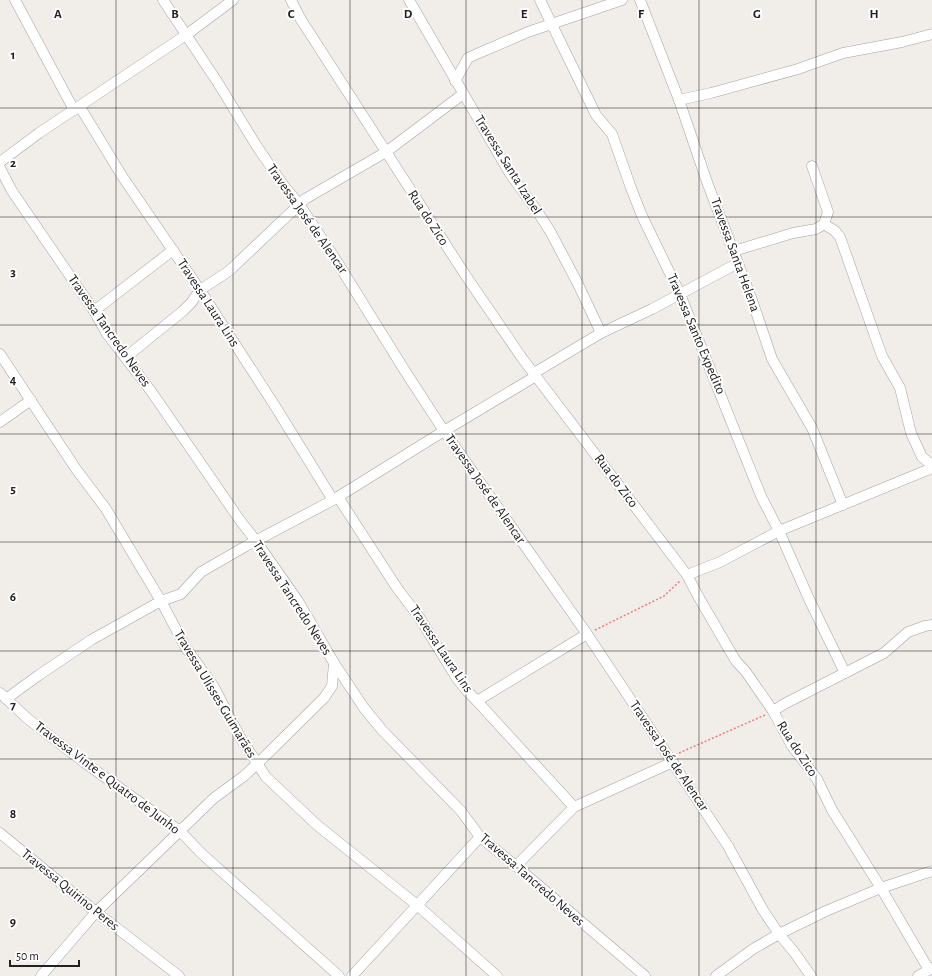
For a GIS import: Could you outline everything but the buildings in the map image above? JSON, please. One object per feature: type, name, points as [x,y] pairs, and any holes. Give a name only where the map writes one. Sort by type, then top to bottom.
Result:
[{"type":"street","name":"Travessa Laura Lins","points":[[15,0],[77,108],[200,290],[336,499],[397,588],[419,617],[458,680],[574,808]]},
{"type":"street","name":"Travessa José de Alencar","points":[[163,0],[272,168],[299,204],[334,257],[405,371],[444,430],[587,634],[728,846],[763,910],[811,976]]},
{"type":"street","points":[[0,162],[186,35],[233,0]]},
{"type":"street","name":"Rua do Zico","points":[[291,0],[300,18],[386,152],[468,279],[522,358],[688,575],[698,596],[736,661],[746,672],[772,711],[792,746],[817,779],[832,810],[930,969]]},
{"type":"street","name":"Travessa Santa Izabel","points":[[410,0],[455,81],[509,172],[550,231],[578,284],[601,333]]},
{"type":"street","name":"Travessa Santo Expedito","points":[[540,0],[596,114],[612,134],[630,188],[680,294],[761,496],[845,673]]},
{"type":"street","points":[[455,81],[468,58],[503,42],[552,23],[622,0]]},
{"type":"street","name":"Travessa Santa Helena","points":[[640,0],[679,100],[707,182],[734,251],[772,358],[812,428],[843,504]]},
{"type":"street","points":[[679,100],[712,93],[798,69],[843,54],[902,42],[932,34]]},
{"type":"street","points":[[126,357],[183,311],[200,290],[229,271],[273,231],[299,204],[310,196],[386,152],[463,94]]},
{"type":"street","points":[[734,251],[793,233],[816,228],[824,224],[828,212],[812,166]]},
{"type":"street","name":"Travessa Tancredo Neves","points":[[0,168],[12,191],[94,311],[107,334],[151,391],[239,519],[298,601],[334,663],[364,708],[382,730],[445,794],[480,837],[645,976]]},
{"type":"street","points":[[688,575],[720,562],[779,532],[932,467],[922,457],[911,433],[900,388],[882,356],[840,237],[835,231],[824,224]]},
{"type":"street","points":[[94,311],[173,250]]},
{"type":"street","points":[[3,696],[39,675],[91,640],[161,601],[181,594],[201,572],[336,499],[601,333],[680,294],[738,263]]},
{"type":"street","name":"Travessa Ulisses Guimarães","points":[[0,354],[32,400],[76,469],[106,509],[161,601],[186,648],[219,696],[227,714],[257,764],[273,785],[317,825],[417,905],[497,976]]},
{"type":"street","points":[[0,422],[32,400]]},
{"type":"street","points":[[772,711],[884,653],[908,632],[932,625]]},
{"type":"street","points":[[477,701],[587,634]]},
{"type":"street","points":[[41,976],[96,912],[214,798],[234,784],[257,764],[327,694],[333,682],[334,663]]},
{"type":"street","name":"Travessa Vinte e Quatro de Junho","points":[[3,696],[28,719],[85,763],[180,831],[202,854],[339,976]]},
{"type":"street","points":[[516,866],[574,808],[671,760]]},
{"type":"street","name":"Travessa Quirino Peres","points":[[0,833],[96,912],[179,976]]},
{"type":"street","points":[[352,976],[480,837]]},
{"type":"street","points":[[716,976],[753,949],[779,934],[826,911],[881,888],[932,871]]},
{"type":"street","points":[[918,976],[930,969]]},
{"type":"path","points":[[587,634],[664,596],[688,575]]},
{"type":"path","points":[[671,760],[772,711]]}]
